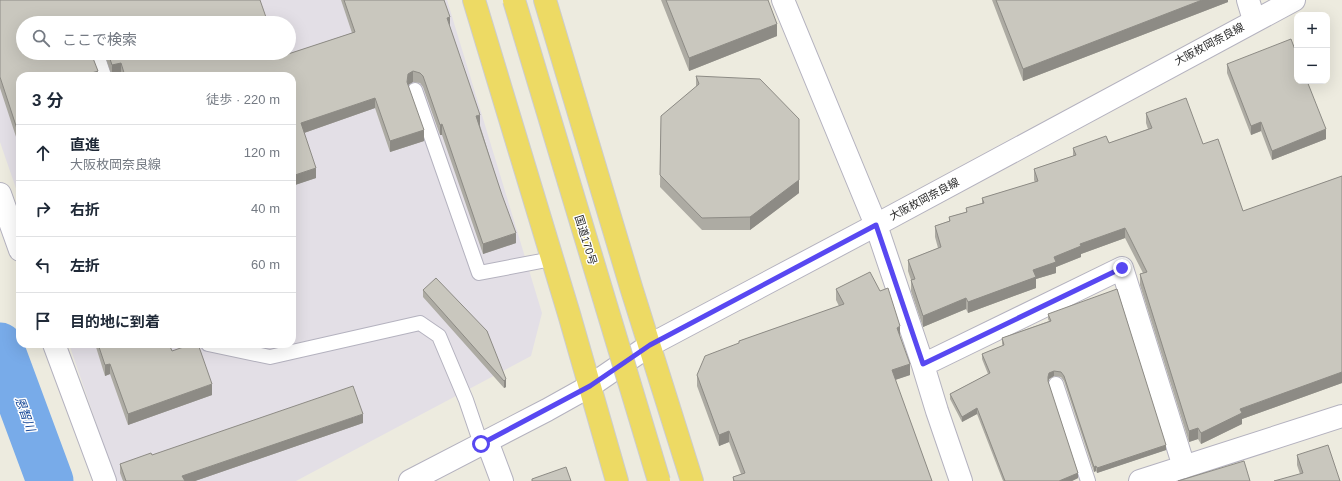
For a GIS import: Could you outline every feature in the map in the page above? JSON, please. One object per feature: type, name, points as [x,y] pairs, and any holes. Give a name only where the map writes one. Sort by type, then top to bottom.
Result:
[{"type":"highway","points":[[474,0],[617,481]]},
{"type":"highway","name":"国道170号","points":[[514,0],[659,481]]},
{"type":"highway","points":[[545,0],[629,280],[692,481]]},
{"type":"street","points":[[783,0],[876,225],[923,364],[936,411],[961,481]]},
{"type":"street","name":"大阪枚岡奈良線","points":[[410,481],[590,386],[650,345],[876,225],[1251,10],[1294,0]]},
{"type":"street","points":[[0,194],[16,239]]},
{"type":"street","points":[[923,364],[1122,268],[1184,467]]},
{"type":"street","points":[[55,348],[105,481]]},
{"type":"street","points":[[1140,481],[1342,416]]},
{"type":"street","points":[[484,443],[502,481]]},
{"type":"lane","points":[[99,60],[103,72]]},
{"type":"lane","points":[[415,90],[479,273],[552,259]]},
{"type":"lane","points":[[227,348],[270,357],[420,324],[439,336],[484,443]]},
{"type":"lane","points":[[1056,384],[1088,481]]},
{"type":"shaded area","points":[[0,0],[447,0],[542,313],[531,356],[296,481],[116,481],[70,348],[296,348],[296,72],[16,72],[16,188],[0,142]]},
{"type":"building","points":[[0,0],[260,0],[266,16],[16,16],[16,60],[94,60],[98,71],[16,72],[16,126],[0,77]]},
{"type":"building","points":[[344,0],[444,0],[450,17],[447,18],[480,115],[476,116],[516,233],[483,244],[442,124],[440,125],[423,76],[420,73],[413,71],[408,74],[407,82],[424,130],[390,141],[375,98],[301,123],[316,168],[296,175],[296,72],[124,72],[121,63],[112,65],[110,60],[296,60],[296,51],[355,32]]},
{"type":"building","points":[[666,0],[768,0],[777,24],[689,58]]},
{"type":"building","points":[[996,0],[1202,0],[1023,69]]},
{"type":"building","points":[[1291,39],[1294,47],[1294,84],[1308,84],[1326,129],[1272,151],[1261,122],[1251,126],[1227,64]]},
{"type":"building","points":[[696,76],[760,79],[799,119],[799,180],[750,217],[702,218],[660,175],[661,116],[699,84]]},
{"type":"building","points":[[1186,98],[1203,144],[1218,139],[1243,211],[1342,176],[1342,372],[1240,409],[1242,413],[1201,433],[1198,428],[1189,431],[1140,274],[1147,272],[1125,228],[1080,244],[1081,246],[1054,257],[1056,262],[1033,270],[1036,277],[968,302],[966,298],[923,316],[911,280],[915,279],[908,260],[941,247],[935,226],[950,221],[949,217],[967,212],[966,208],[984,203],[982,198],[1038,181],[1034,169],[1076,155],[1073,148],[1106,136],[1109,143],[1152,128],[1146,113]]},
{"type":"building","points":[[870,272],[880,291],[888,288],[900,326],[897,328],[910,364],[892,370],[932,481],[734,481],[733,477],[745,473],[729,431],[719,435],[697,375],[705,356],[739,343],[739,341],[844,304],[836,289]]},
{"type":"building","points":[[436,278],[487,331],[506,379],[504,381],[423,290]]},
{"type":"building","points":[[1117,289],[1166,445],[1097,468],[1096,466],[1094,467],[1064,376],[1061,372],[1054,371],[1049,373],[1048,381],[1078,473],[1059,481],[1005,481],[977,408],[962,417],[950,394],[990,373],[982,354],[1004,345],[1002,338],[1051,321],[1048,314]]},
{"type":"building","points":[[99,348],[171,348],[172,351],[181,348],[199,348],[212,384],[128,414],[110,364],[105,365]]},
{"type":"building","points":[[353,386],[363,414],[182,476],[185,481],[126,481],[120,464],[151,453],[152,455]]},
{"type":"building","points":[[1328,445],[1340,481],[1274,481],[1303,473],[1297,455]]},
{"type":"building","points":[[1244,461],[1250,481],[1178,481]]},
{"type":"building","points":[[566,467],[571,481],[532,481],[532,479]]},
{"type":"waterway","name":"恩智川","points":[[0,346],[50,481]]},
{"type":"route","points":[[481,444],[590,386],[650,345],[702,316],[876,225],[923,364],[1122,268]]}]
